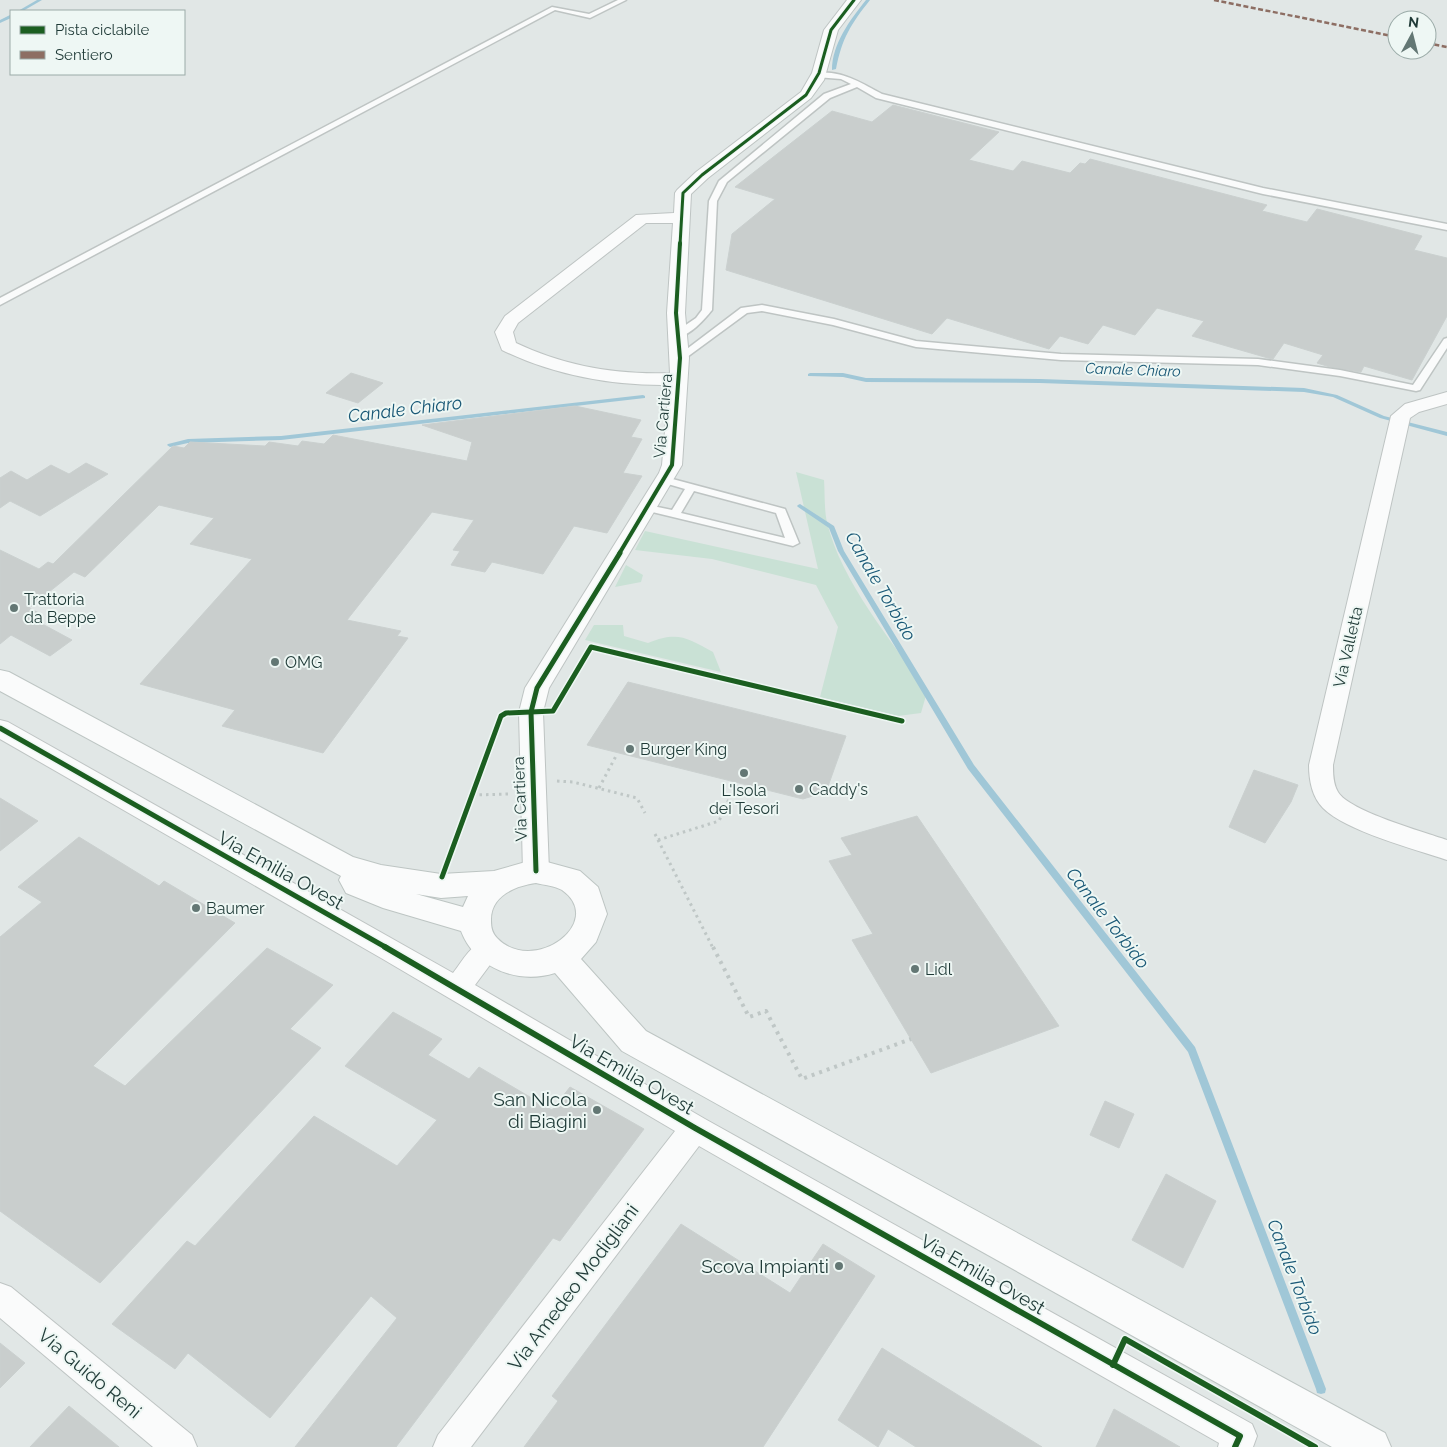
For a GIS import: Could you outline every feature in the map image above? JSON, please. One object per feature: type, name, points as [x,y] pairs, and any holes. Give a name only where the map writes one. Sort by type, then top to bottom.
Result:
[{"type":"main road","name":"Via Emilia Ovest","points":[[0,679],[344,866],[381,877],[441,886],[500,882]]},
{"type":"main road","name":"Via Emilia Ovest","points":[[344,866],[357,884],[394,900],[474,922]]},
{"type":"main road","points":[[536,871],[554,873],[571,880],[583,890],[591,903],[592,919],[587,934],[576,947],[560,957],[541,963],[521,964],[502,959],[487,950],[478,937],[474,922],[477,907],[486,893],[500,882],[517,874],[536,871]]},
{"type":"main road","name":"Via Emilia Ovest","points":[[560,957],[634,1041],[1371,1447]]},
{"type":"street","name":"Via Cartiera","points":[[536,871],[531,712],[537,688],[665,480],[672,465],[680,380],[676,313],[683,193],[688,187],[806,95],[814,86],[820,75],[828,36],[835,23],[854,0]]},
{"type":"street","name":"Via Cartiera","points":[[680,380],[636,379],[610,375],[520,353],[508,346],[504,332],[511,320],[642,218],[681,218]]},
{"type":"street","name":"Via Valletta","points":[[1447,398],[1412,408],[1400,420],[1321,765],[1321,777],[1325,791],[1331,801],[1346,812],[1447,850]]},
{"type":"street","name":"Via Emilia Ovest","points":[[0,728],[457,988],[695,1128],[1240,1436],[1235,1447]]},
{"type":"street","points":[[457,988],[487,950]]},
{"type":"street","name":"Via Amedeo Modigliani","points":[[450,1447],[695,1128]]},
{"type":"street","name":"Via Guido Reni","points":[[0,1298],[180,1447]]},
{"type":"lane","points":[[554,8],[552,4],[559,0]]},
{"type":"lane","points":[[0,302],[554,8],[590,16],[623,0]]},
{"type":"lane","points":[[820,75],[842,78],[860,84],[878,96],[1263,191],[1447,228]]},
{"type":"lane","points":[[677,335],[699,320],[706,310],[713,201],[723,182],[827,96],[860,84]]},
{"type":"lane","points":[[680,358],[744,310],[762,308],[834,322],[916,344],[1061,357],[1258,362],[1340,373],[1416,388],[1447,341]]},
{"type":"lane","points":[[648,508],[793,543],[781,511],[665,480]]},
{"type":"lane","points":[[675,514],[691,487]]},
{"type":"path","points":[[598,788],[616,756]]},
{"type":"path","points":[[552,784],[556,781],[566,781],[637,798],[645,813]]},
{"type":"path","points":[[469,804],[476,786]]},
{"type":"path","points":[[658,840],[719,821],[735,786]]},
{"type":"path","points":[[473,795],[516,794]]},
{"type":"path","points":[[655,834],[749,1017],[766,1011],[802,1079],[911,1039]]},
{"type":"green space","points":[[796,472],[824,480],[826,517],[834,544],[856,589],[927,692],[921,713],[898,716],[820,697],[838,627],[816,585],[712,559],[635,550],[645,531],[818,569]]},
{"type":"green space","points":[[626,565],[643,575],[641,582],[615,587]]},
{"type":"green space","points":[[594,625],[623,625],[624,636],[648,643],[667,637],[689,640],[713,652],[721,672],[585,640]]},
{"type":"building","points":[[893,105],[999,132],[969,160],[1013,171],[1022,161],[1070,173],[1080,163],[1085,164],[1090,159],[1267,205],[1262,211],[1307,222],[1317,209],[1422,236],[1414,250],[1447,258],[1447,316],[1412,380],[1364,366],[1361,372],[1330,367],[1317,363],[1323,355],[1284,343],[1273,359],[1268,358],[1192,336],[1204,321],[1157,308],[1135,335],[1103,325],[1088,344],[1060,336],[1049,349],[947,318],[932,334],[726,270],[732,234],[775,199],[735,187],[832,111],[872,122]]},
{"type":"building","points":[[351,373],[383,383],[358,403],[326,393]]},
{"type":"building","points":[[575,406],[641,420],[631,437],[642,439],[623,473],[642,476],[607,533],[574,526],[543,574],[492,562],[485,572],[451,565],[460,551],[453,550],[474,520],[432,512],[347,620],[401,631],[397,636],[408,638],[323,753],[222,726],[235,710],[140,684],[252,559],[190,544],[214,518],[159,505],[85,577],[74,572],[29,608],[41,614],[33,619],[72,640],[50,656],[11,635],[0,644],[0,550],[39,569],[48,562],[53,564],[173,446],[184,448],[190,442],[265,446],[269,442],[298,446],[302,441],[324,444],[333,435],[467,461],[472,442],[422,425]]},
{"type":"building","points":[[86,463],[108,474],[40,516],[10,501],[0,508],[0,478],[11,471],[27,480],[51,465],[69,474]]},
{"type":"building","points":[[628,682],[846,736],[826,792],[803,799],[587,745]]},
{"type":"building","points":[[1254,770],[1298,785],[1291,802],[1265,843],[1229,827]]},
{"type":"building","points":[[0,798],[38,821],[0,851]]},
{"type":"building","points":[[917,816],[1059,1026],[931,1073],[852,940],[873,934],[829,861],[852,855],[841,838]]},
{"type":"building","points":[[79,837],[159,886],[164,881],[235,923],[93,1066],[125,1086],[267,948],[333,985],[290,1029],[321,1048],[100,1283],[0,1211],[0,937],[42,902],[18,887]]},
{"type":"building","points":[[393,1012],[442,1039],[428,1055],[469,1079],[479,1067],[552,1110],[570,1087],[644,1129],[560,1241],[553,1238],[396,1447],[295,1447],[397,1318],[371,1296],[270,1418],[188,1353],[175,1369],[112,1324],[187,1241],[195,1246],[314,1116],[397,1166],[437,1120],[345,1066]]},
{"type":"building","points":[[1105,1101],[1134,1114],[1119,1148],[1090,1135]]},
{"type":"building","points":[[1166,1174],[1216,1201],[1183,1268],[1132,1240]]},
{"type":"building","points":[[681,1224],[790,1293],[823,1244],[875,1276],[763,1447],[524,1447],[558,1401],[552,1396]]},
{"type":"building","points":[[0,1343],[25,1363],[0,1388]]},
{"type":"building","points":[[882,1348],[1042,1447],[916,1447],[888,1429],[878,1447],[838,1420]]},
{"type":"building","points":[[69,1406],[119,1447],[30,1447]]},
{"type":"building","points":[[1114,1409],[1180,1447],[1096,1447]]},
{"type":"waterway","points":[[22,10],[40,0]]},
{"type":"waterway","name":"Canale Torbido","points":[[834,69],[845,32],[868,0]]},
{"type":"waterway","points":[[0,22],[10,17]]},
{"type":"waterway","name":"Canale Chiaro","points":[[810,375],[843,375],[866,380],[1040,381],[1304,390],[1335,396],[1382,417],[1447,434]]},
{"type":"waterway","name":"Canale Chiaro","points":[[170,445],[188,441],[281,438],[643,397]]},
{"type":"waterway","name":"Canale Torbido","points":[[800,506],[832,527],[841,551],[971,767],[1192,1050],[1321,1389]]},
{"type":"marked path","points":[[1214,0],[1387,35]]},
{"type":"marked path","points":[[1437,45],[1447,47]]},
{"type":"cycle path","points":[[536,871],[531,712],[537,688],[669,473],[672,465],[680,358],[676,313],[683,193],[702,175],[806,95],[817,80],[831,30],[854,0]]},
{"type":"cycle path","points":[[442,877],[501,716],[506,713],[553,711],[591,647],[902,721]]},
{"type":"cycle path","points":[[0,728],[391,950],[695,1128],[1240,1436],[1235,1447]]},
{"type":"cycle path","points":[[1113,1365],[1125,1339],[1315,1447]]},
{"type":"place","name":"Trattoria da Beppe","points":[[14,608]]},
{"type":"place","name":"OMG","points":[[275,662]]},
{"type":"place","name":"Burger King","points":[[630,749]]},
{"type":"place","name":"L'Isola dei Tesori","points":[[744,773]]},
{"type":"place","name":"Caddy's","points":[[799,789]]},
{"type":"place","name":"Baumer","points":[[196,908]]},
{"type":"place","name":"Lidl","points":[[915,969]]},
{"type":"place","name":"San Nicola di Biagini","points":[[597,1110]]},
{"type":"place","name":"Scova Impianti","points":[[839,1266]]}]
